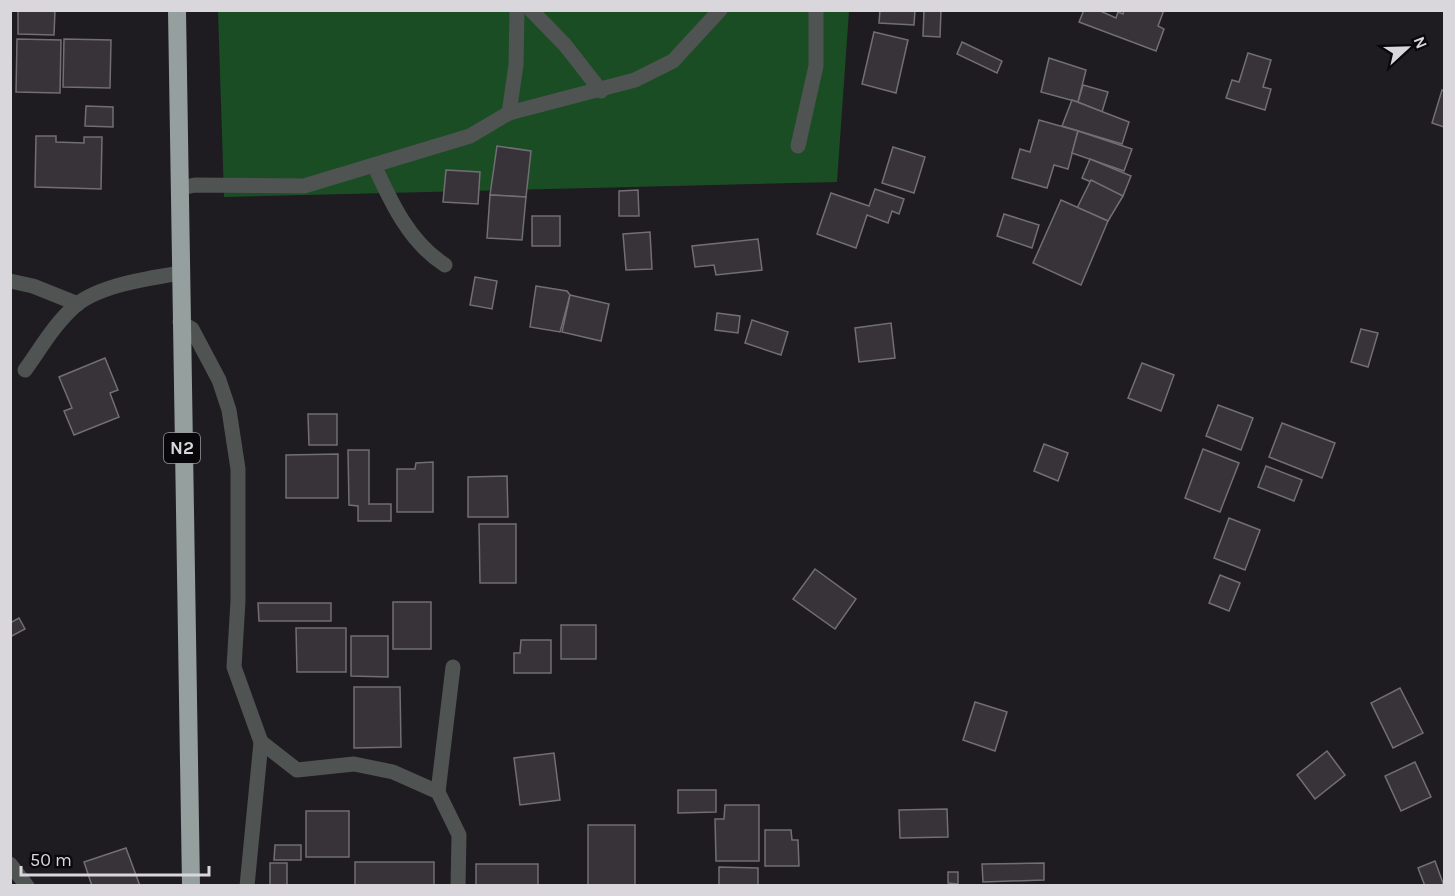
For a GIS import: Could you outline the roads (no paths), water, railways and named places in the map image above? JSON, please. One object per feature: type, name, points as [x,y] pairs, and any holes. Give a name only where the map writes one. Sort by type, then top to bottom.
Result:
[{"type":"highway","name":"N2","points":[[177,10],[181,188],[180,322],[191,885]]},
{"type":"street","points":[[510,113],[516,65],[517,10]]},
{"type":"street","points":[[531,10],[565,45],[601,91]]},
{"type":"street","points":[[181,188],[195,185],[304,186],[470,136],[510,113],[601,91],[634,80],[673,61],[720,10]]},
{"type":"street","points":[[798,146],[816,66],[816,10]]},
{"type":"street","points":[[375,165],[397,215],[435,259],[445,265]]},
{"type":"street","points":[[25,370],[56,327],[78,304],[123,283],[181,273]]},
{"type":"street","points":[[10,281],[33,286],[78,304]]},
{"type":"street","points":[[180,322],[192,329],[219,380],[229,410],[238,469],[238,600],[234,667],[261,742],[248,885]]},
{"type":"street","points":[[453,666],[438,792],[459,835],[458,885]]},
{"type":"street","points":[[261,742],[297,770],[354,764],[393,772],[438,792]]},
{"type":"street","points":[[10,864],[27,885]]}]
